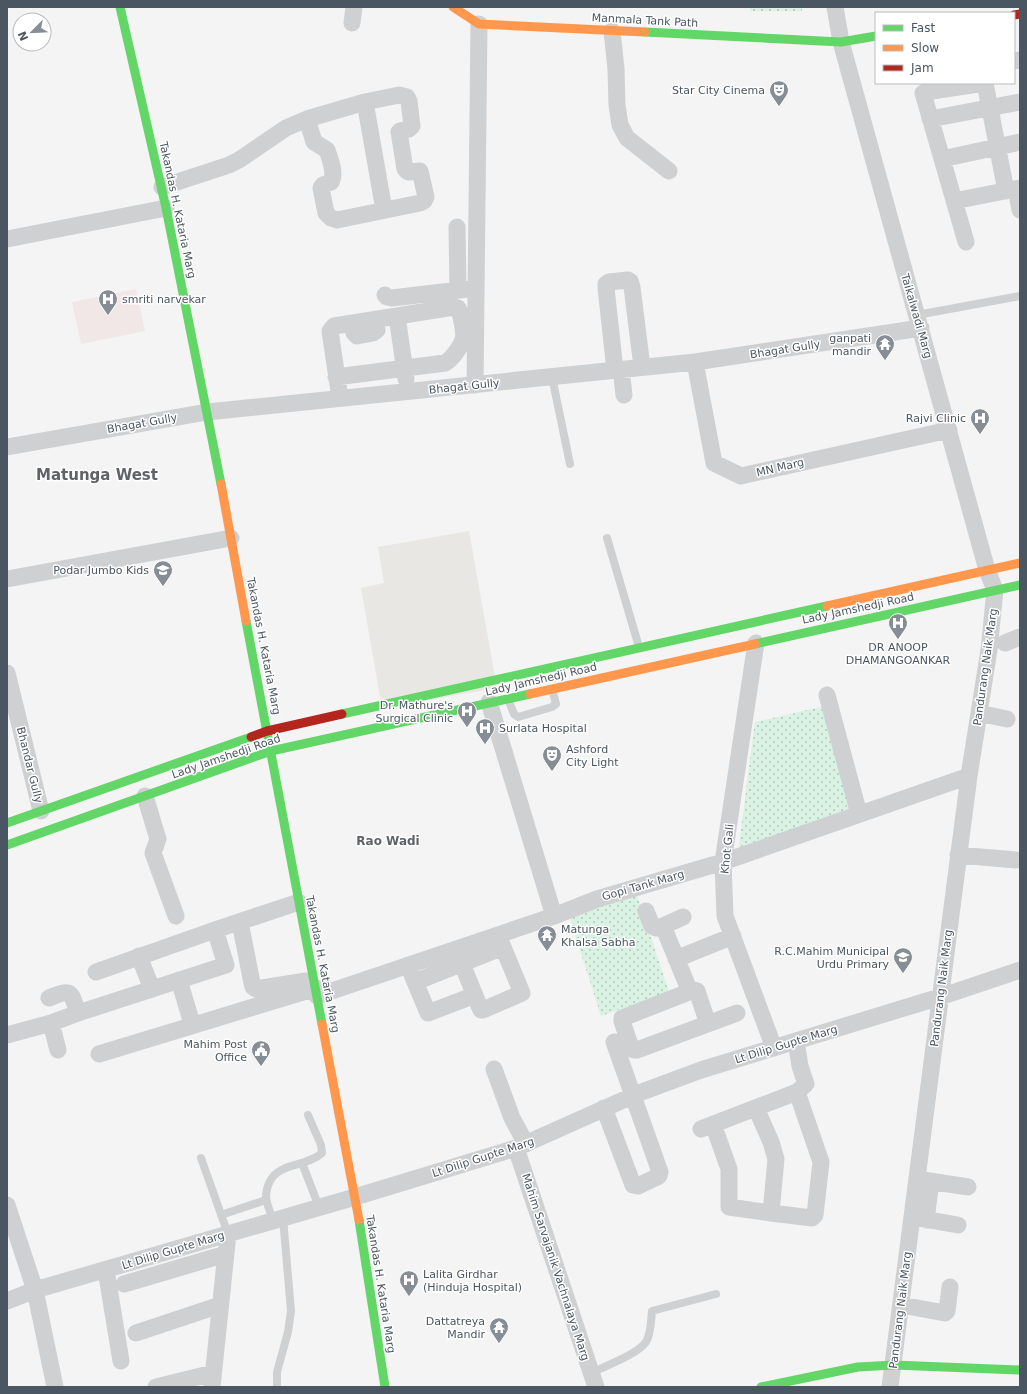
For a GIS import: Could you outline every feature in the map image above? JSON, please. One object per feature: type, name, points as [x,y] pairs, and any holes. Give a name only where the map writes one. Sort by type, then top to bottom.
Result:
[{"type":"main road","name":"Takandas H. Kataria Marg","points":[[120,7],[162,187],[207,412],[355,1197],[385,1387]]},
{"type":"main road","points":[[453,7],[479,24]]},
{"type":"main road","name":"Manmala Tank Path","points":[[479,24],[841,42],[875,36]]},
{"type":"main road","name":"Lady Jamshedji Road","points":[[7,823],[267,731],[1014,564]]},
{"type":"main road","name":"Lady Jamshedji Road","points":[[7,845],[271,751],[1020,585]]},
{"type":"main road","points":[[761,1387],[858,1367],[894,1365],[1020,1368]]},
{"type":"street","name":"Taikalwadi Marg","points":[[835,7],[841,42],[988,570],[995,590]]},
{"type":"street","points":[[475,385],[479,24]]},
{"type":"street","points":[[612,31],[616,69],[617,105],[620,124],[627,138],[669,171]]},
{"type":"street","points":[[966,242],[923,93],[978,84]]},
{"type":"street","points":[[985,84],[998,147],[1014,189],[1020,210]]},
{"type":"street","points":[[162,187],[229,165],[286,128],[307,119],[365,102],[399,95],[407,97],[409,101],[412,126],[410,129],[400,131],[398,134],[405,169],[408,172],[420,172],[426,197],[424,201],[337,220],[328,216],[321,188],[323,185],[331,182],[333,179],[333,173],[327,150],[314,142],[307,119]]},
{"type":"street","points":[[365,102],[384,210]]},
{"type":"street","points":[[930,120],[1020,102]]},
{"type":"street","points":[[942,159],[1020,142]]},
{"type":"street","points":[[954,201],[1014,189]]},
{"type":"street","points":[[7,239],[166,208]]},
{"type":"street","points":[[458,290],[454,227],[477,225]]},
{"type":"street","points":[[624,395],[613,352],[606,288],[606,284],[609,282],[628,280],[632,284],[642,367]]},
{"type":"street","points":[[385,295],[387,298],[392,298],[476,288]]},
{"type":"street","points":[[336,377],[445,363],[450,360],[463,341],[460,312],[458,308],[454,307],[334,326],[330,331],[336,377],[340,398]]},
{"type":"street","points":[[397,316],[407,392]]},
{"type":"street","name":"Bhagat Gully","points":[[7,447],[207,412],[695,362],[919,322]]},
{"type":"street","points":[[613,352],[640,349]]},
{"type":"street","name":"MN Marg","points":[[695,362],[714,463],[741,476],[949,430]]},
{"type":"street","points":[[7,579],[231,538]]},
{"type":"street","points":[[1014,564],[1020,578]]},
{"type":"street","name":"Pandurang Naik Marg","points":[[890,1387],[901,1305],[919,1219],[924,1180],[940,997],[969,776],[989,650],[995,590]]},
{"type":"street","name":"Khot Gali","points":[[756,643],[723,862],[725,916],[774,1048]]},
{"type":"street","name":"Bhandar Gully","points":[[7,673],[41,811]]},
{"type":"street","points":[[827,695],[859,814]]},
{"type":"street","points":[[489,702],[554,916]]},
{"type":"street","points":[[978,713],[1007,719]]},
{"type":"street","name":"Gopi Tank Marg","points":[[316,988],[408,965],[459,956],[501,941],[554,916],[597,899],[723,862],[969,776]]},
{"type":"street","points":[[145,796],[158,839],[153,854],[176,916]]},
{"type":"street","points":[[958,855],[1016,860]]},
{"type":"street","points":[[96,972],[299,902]]},
{"type":"street","points":[[646,911],[652,926],[656,928],[684,917]]},
{"type":"street","points":[[240,922],[247,959],[254,987],[256,989],[316,988]]},
{"type":"street","points":[[662,926],[690,992]]},
{"type":"street","points":[[215,930],[226,965]]},
{"type":"street","points":[[676,959],[733,936]]},
{"type":"street","points":[[415,982],[459,956],[481,1010],[521,994],[522,992],[501,941]]},
{"type":"street","points":[[139,956],[152,989]]},
{"type":"street","points":[[7,1035],[51,1023],[247,959]]},
{"type":"street","points":[[408,965],[428,1013],[475,995]]},
{"type":"street","name":"Lt Dilip Gupte Marg","points":[[7,1301],[35,1290],[355,1197],[521,1146],[606,1113],[701,1070],[940,997],[1020,970]]},
{"type":"street","points":[[179,980],[190,1017]]},
{"type":"street","points":[[99,1054],[316,988]]},
{"type":"street","points":[[708,1024],[697,991],[694,990],[622,1018],[631,1048],[637,1050],[708,1024],[737,1013]]},
{"type":"street","points":[[49,998],[65,992],[70,993],[78,1013]]},
{"type":"street","points":[[51,1023],[58,1050]]},
{"type":"street","points":[[796,1041],[800,1066],[806,1084],[797,1092],[707,1126],[729,1169],[729,1207],[812,1218],[815,1215],[821,1162],[797,1092]]},
{"type":"street","points":[[606,1113],[633,1185],[638,1186],[659,1176],[660,1172],[614,1042]]},
{"type":"street","name":"Mahim Sarvajanik Vachnalaya Marg","points":[[494,1069],[521,1146],[593,1380]]},
{"type":"street","points":[[756,1108],[771,1142],[776,1159],[771,1213]]},
{"type":"street","points":[[924,1180],[968,1187]]},
{"type":"street","points":[[7,1205],[35,1290],[54,1387]]},
{"type":"street","points":[[919,1219],[958,1225]]},
{"type":"street","points":[[156,1387],[212,1380],[228,1234]]},
{"type":"street","points":[[124,1284],[226,1254]]},
{"type":"street","points":[[106,1270],[121,1361]]},
{"type":"street","points":[[901,1305],[945,1314],[947,1311],[950,1287]]},
{"type":"street","points":[[136,1333],[220,1305]]},
{"type":"lane","points":[[919,322],[1020,296]]},
{"type":"lane","points":[[552,377],[570,464]]},
{"type":"lane","points":[[607,538],[639,648]]},
{"type":"lane","points":[[508,698],[514,714],[518,717],[552,707],[556,704],[552,688]]},
{"type":"lane","points":[[277,1387],[277,1372],[288,1332],[291,1311],[278,1219],[266,1200],[266,1193],[275,1173],[302,1163],[322,1153],[308,1115]]},
{"type":"lane","points":[[201,1158],[228,1234]]},
{"type":"lane","points":[[302,1163],[318,1207]]},
{"type":"lane","points":[[221,1215],[266,1200]]},
{"type":"lane","points":[[593,1380],[638,1351],[646,1342],[650,1328],[652,1311],[716,1294]]},
{"type":"shaded area","name":"smriti narvekar","points":[[136,289],[145,331],[81,344],[72,302]]},
{"type":"shaded area","points":[[469,531],[497,688],[382,708],[361,588],[384,583],[378,547]]},
{"type":"green space","points":[[750,7],[802,7],[802,11],[750,11]]},
{"type":"green space","points":[[824,706],[852,808],[738,852],[755,722]]},
{"type":"green space","points":[[636,892],[669,992],[601,1016],[569,916]]},
{"type":"traffic: fast","points":[[120,7],[166,208],[221,484]]},
{"type":"traffic: fast","points":[[645,32],[841,42],[875,36]]},
{"type":"traffic: fast","points":[[755,644],[1020,585]]},
{"type":"traffic: fast","points":[[342,714],[827,606]]},
{"type":"traffic: fast","points":[[246,621],[322,1024]]},
{"type":"traffic: fast","points":[[7,845],[271,751],[530,694]]},
{"type":"traffic: fast","points":[[7,823],[251,737]]},
{"type":"traffic: fast","points":[[359,1220],[385,1387]]},
{"type":"traffic: fast","points":[[761,1387],[858,1367],[894,1365],[1020,1370]]},
{"type":"traffic: slow","points":[[453,7],[479,24],[645,32]]},
{"type":"traffic: slow","points":[[221,484],[246,621]]},
{"type":"traffic: slow","points":[[827,606],[1020,563]]},
{"type":"traffic: slow","points":[[530,694],[755,644]]},
{"type":"traffic: slow","points":[[322,1024],[359,1220]]},
{"type":"traffic: jam","points":[[1015,15],[1020,14]]},
{"type":"traffic: jam","points":[[251,737],[267,731],[342,714]]},
{"type":"place","name":"Star City Cinema","points":[[779,107]]},
{"type":"place","name":"smriti narvekar","points":[[108,316]]},
{"type":"place","name":"ganpati mandir","points":[[885,361]]},
{"type":"place","name":"Rajvi Clinic","points":[[980,435]]},
{"type":"place","name":"Podar Jumbo Kids","points":[[163,587]]},
{"type":"place","name":"DR ANOOP DHAMANGOANKAR","points":[[898,640]]},
{"type":"place","name":"Dr. Mathure's Surgical Clinic","points":[[467,728]]},
{"type":"place","name":"Surlata Hospital","points":[[485,745]]},
{"type":"place","name":"Ashford City Light","points":[[552,772]]},
{"type":"place","name":"Matunga Khalsa Sabha","points":[[547,952]]},
{"type":"place","name":"R.C.Mahim Municipal Urdu Primary","points":[[903,974]]},
{"type":"place","name":"Mahim Post Office","points":[[261,1067]]},
{"type":"place","name":"Lalita Girdhar (Hinduja Hospital)","points":[[409,1297]]},
{"type":"place","name":"Dattatreya Mandir","points":[[499,1344]]},
{"type":"district","name":"Matunga West","points":[[97,475]]},
{"type":"district","name":"Rao Wadi","points":[[388,841]]}]
